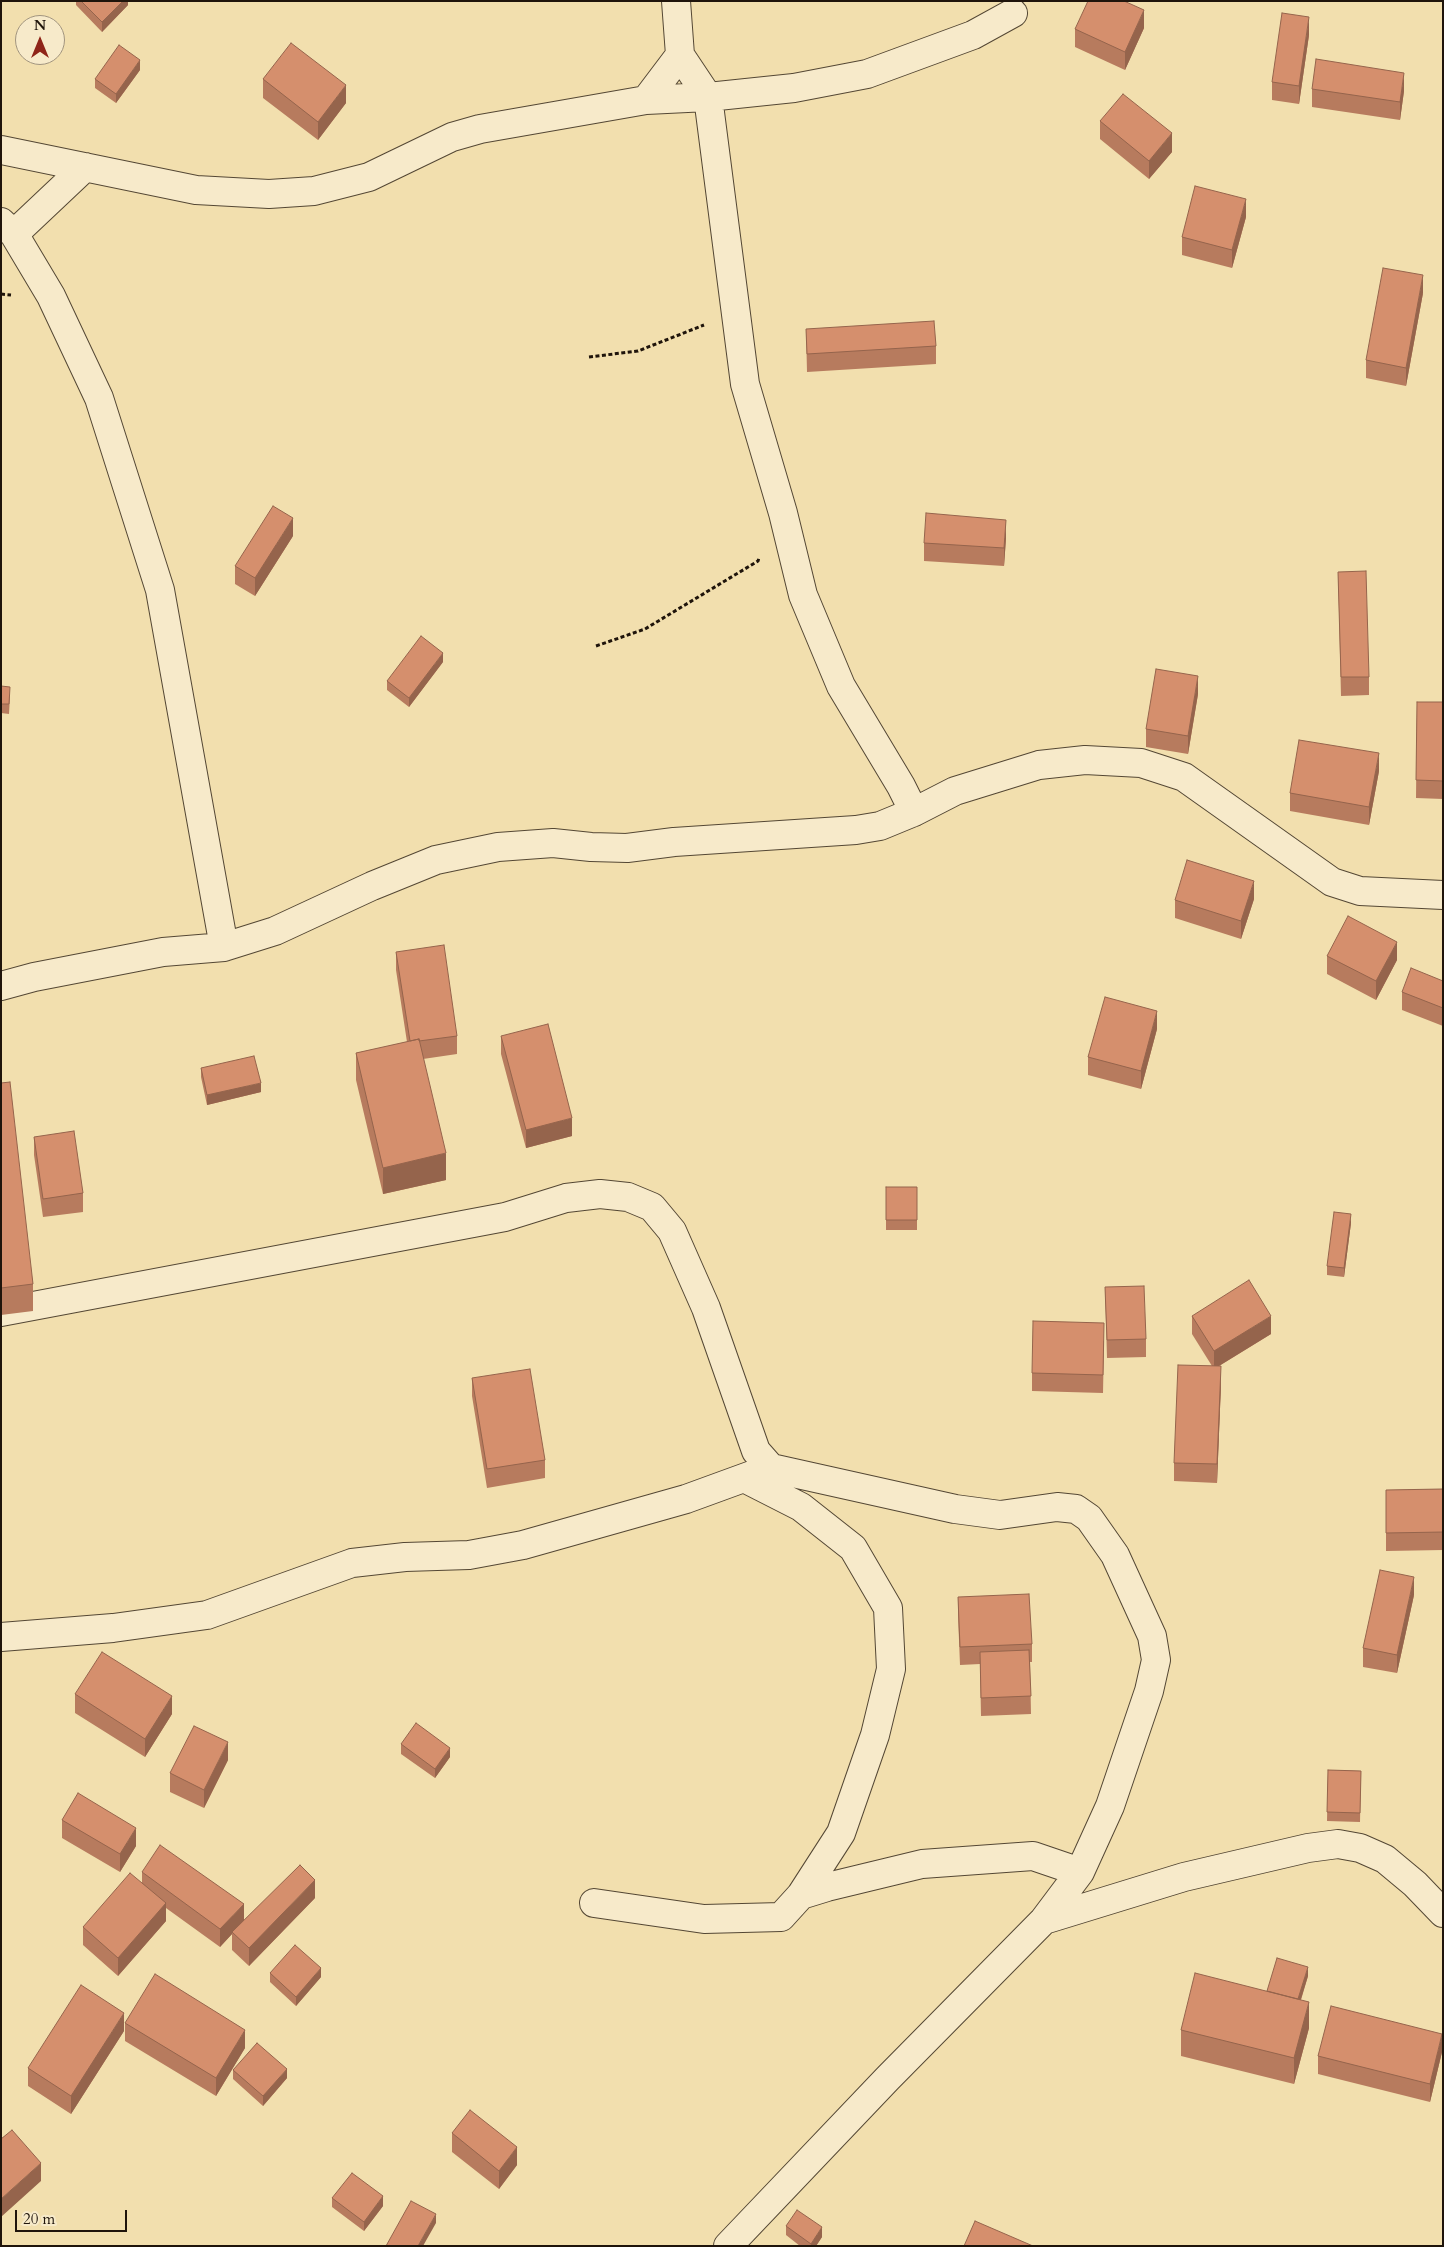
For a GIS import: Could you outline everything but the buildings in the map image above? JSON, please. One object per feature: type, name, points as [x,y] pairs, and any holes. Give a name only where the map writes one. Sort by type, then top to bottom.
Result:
[{"type":"street","points":[[676,1],[680,55],[708,97],[745,384],[783,513],[803,595],[841,686],[901,786],[914,812]]},
{"type":"street","points":[[1,150],[134,175],[196,190],[269,194],[314,191],[369,177],[452,137],[480,129],[646,100],[708,97],[794,88],[867,74],[973,35],[1013,13]]},
{"type":"street","points":[[646,100],[680,55]]},
{"type":"street","points":[[85,167],[7,228],[52,296],[99,398],[160,590],[224,947]]},
{"type":"street","points":[[1,986],[34,977],[163,952],[224,947],[275,930],[372,886],[436,860],[498,847],[552,843],[626,848],[674,842],[856,830],[880,826],[914,812],[955,791],[1039,764],[1085,760],[1141,763],[1184,777],[1332,882],[1360,891],[1443,895]]},
{"type":"street","points":[[1,1312],[505,1217],[566,1198],[600,1194],[628,1197],[652,1207],[672,1231],[706,1308],[756,1451],[771,1468]]},
{"type":"street","points":[[1,1637],[113,1628],[208,1615],[352,1563],[405,1557],[469,1555],[523,1545],[686,1499],[771,1468],[955,1509],[1000,1515],[1057,1508],[1076,1509],[1089,1518],[1119,1564],[1152,1636],[1156,1660],[1149,1691],[1110,1806],[1080,1872],[1044,1920],[894,2071],[728,2246]]},
{"type":"street","points":[[594,1903],[704,1919],[781,1917],[801,1895],[841,1833],[875,1735],[891,1669],[888,1608],[854,1548],[801,1508],[744,1478]]},
{"type":"street","points":[[1044,1920],[1184,1877],[1308,1848],[1338,1844],[1360,1848],[1385,1859],[1415,1884],[1443,1913]]},
{"type":"street","points":[[801,1895],[922,1864],[1033,1856],[1080,1872]]},
{"type":"path","points":[[589,357],[638,351],[696,328],[736,316]]},
{"type":"path","points":[[596,646],[644,629],[758,561],[783,513]]}]
